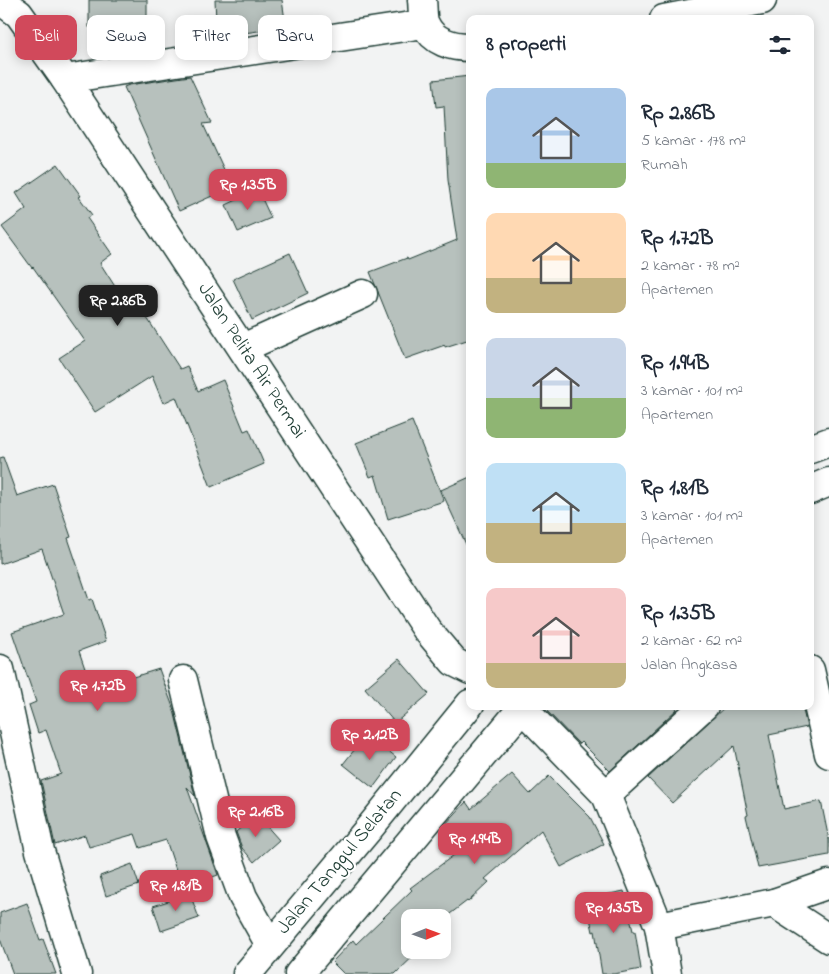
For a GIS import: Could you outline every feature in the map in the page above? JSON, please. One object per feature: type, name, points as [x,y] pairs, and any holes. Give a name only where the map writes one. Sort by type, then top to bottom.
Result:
[{"type":"street","name":"Jalan Pelita Air Permai","points":[[0,0],[19,14],[66,79],[426,630],[454,662],[466,668]]},
{"type":"street","points":[[653,0],[655,15]]},
{"type":"street","points":[[685,15],[762,0]]},
{"type":"street","points":[[66,79],[423,12],[434,38],[448,44],[466,47]]},
{"type":"street","points":[[243,348],[363,294]]},
{"type":"street","points":[[814,448],[829,442]]},
{"type":"street","points":[[814,488],[829,482]]},
{"type":"street","points":[[0,669],[42,859],[77,974]]},
{"type":"street","points":[[183,680],[221,837],[243,897],[259,964]]},
{"type":"street","points":[[814,688],[829,754]]},
{"type":"street","name":"Jalan Tanggul Selatan","points":[[259,964],[466,709]]},
{"type":"street","name":"Jalan Tanggul Selatan","points":[[299,974],[519,710]]},
{"type":"street","points":[[525,710],[606,795],[659,926],[667,974]]},
{"type":"street","points":[[606,795],[700,710]]},
{"type":"street","points":[[659,926],[774,903],[829,884]]},
{"type":"street","points":[[774,903],[829,939]]},
{"type":"building","points":[[89,0],[147,0],[147,15],[89,15]]},
{"type":"building","points":[[215,0],[282,0],[284,15],[258,15],[258,31],[248,32],[248,15],[216,15]]},
{"type":"building","points":[[190,76],[212,123],[203,124],[232,187],[179,211],[124,87]]},
{"type":"building","points":[[466,76],[466,340],[445,347],[445,345],[405,359],[370,272],[407,258],[408,260],[457,240],[448,180],[444,106],[436,107],[433,80]]},
{"type":"building","points":[[58,164],[81,196],[79,197],[92,215],[87,218],[112,254],[100,263],[130,310],[138,304],[180,369],[187,366],[198,391],[223,380],[244,431],[249,429],[264,464],[211,487],[176,397],[163,403],[152,376],[95,412],[59,358],[85,341],[33,267],[2,227],[26,209],[16,193]]},
{"type":"building","points":[[258,190],[271,218],[238,232],[226,205]]},
{"type":"building","points":[[290,253],[308,293],[252,320],[233,279]]},
{"type":"building","points":[[412,421],[444,501],[388,519],[375,475],[370,477],[356,443]]},
{"type":"building","points":[[3,457],[17,496],[53,484],[71,537],[68,538],[89,600],[92,599],[106,641],[79,651],[96,701],[133,688],[130,678],[159,669],[174,710],[195,796],[187,787],[218,875],[182,888],[166,840],[140,848],[135,834],[89,847],[85,835],[55,845],[41,781],[61,774],[46,730],[38,733],[29,705],[36,702],[12,632],[64,614],[42,549],[0,564],[0,458]]},
{"type":"building","points":[[466,479],[466,544],[441,490]]},
{"type":"building","points":[[399,659],[429,694],[395,723],[365,688]]},
{"type":"building","points":[[546,710],[676,710],[610,771],[581,742],[579,744]]},
{"type":"building","points":[[722,710],[803,710],[807,727],[769,735],[784,809],[821,801],[829,840],[829,855],[758,868],[746,816],[748,815],[734,746],[672,803],[648,778]]},
{"type":"building","points":[[367,734],[396,757],[373,788],[343,764]]},
{"type":"building","points":[[512,774],[530,794],[549,776],[590,817],[604,844],[561,867],[541,830],[485,879],[489,882],[468,902],[451,913],[451,909],[401,909],[401,959],[411,959],[395,974],[344,974],[332,962],[353,940],[356,944],[412,890],[410,888],[462,849],[443,827],[466,802],[471,809]]},
{"type":"building","points":[[256,814],[279,840],[254,862],[242,848],[236,832]]},
{"type":"building","points":[[132,864],[139,885],[106,896],[100,876]]},
{"type":"building","points":[[624,891],[633,931],[635,931],[641,969],[614,974],[602,974],[595,931],[593,932],[586,899]]},
{"type":"building","points":[[190,894],[199,918],[161,931],[153,906]]},
{"type":"building","points":[[27,903],[40,940],[43,939],[56,974],[13,974],[0,939],[0,913]]}]
